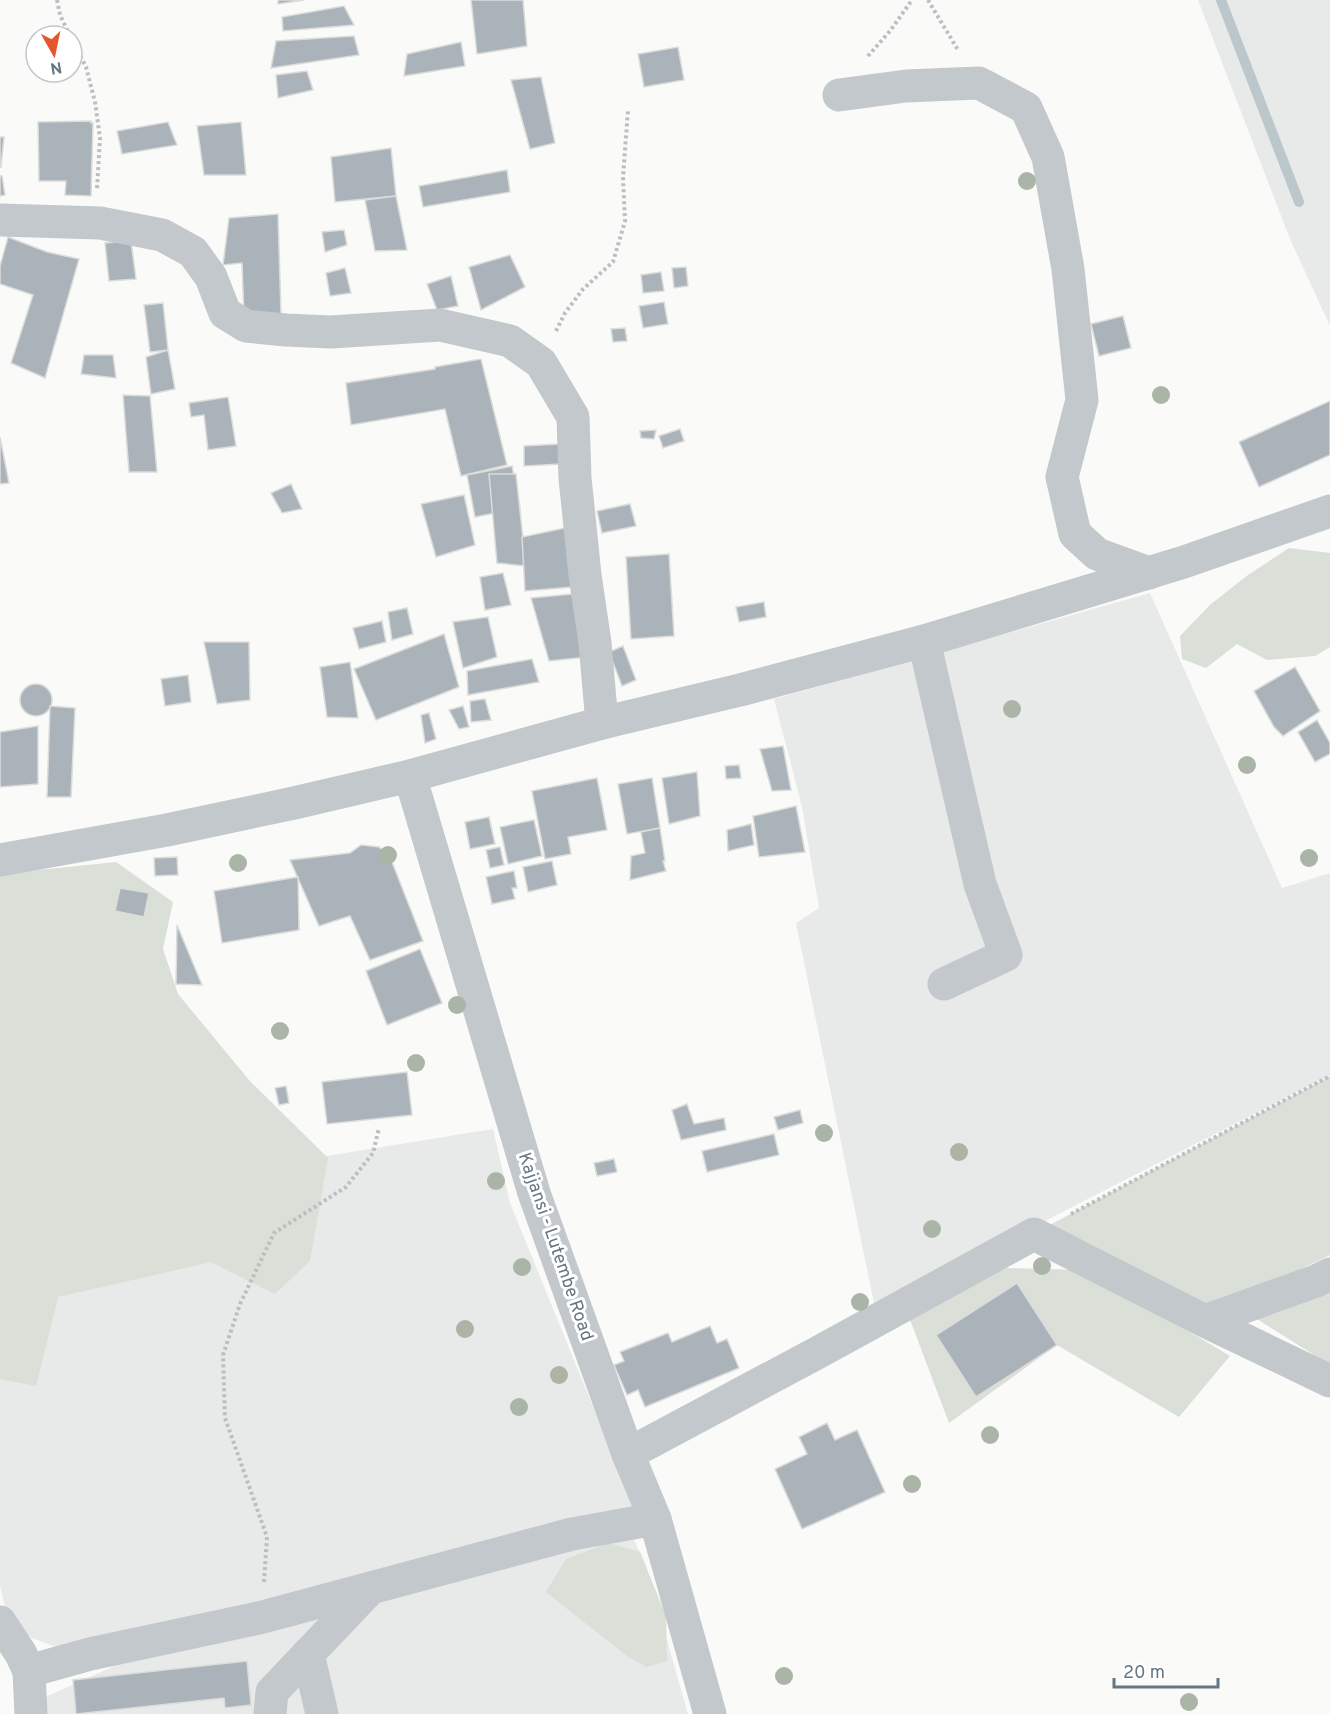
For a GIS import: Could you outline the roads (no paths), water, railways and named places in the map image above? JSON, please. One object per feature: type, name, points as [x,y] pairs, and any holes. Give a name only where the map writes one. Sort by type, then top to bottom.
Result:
[{"type":"street","points":[[839,95],[906,86],[979,83],[1026,108],[1048,157],[1068,269],[1082,400],[1062,477],[1075,534],[1097,554],[1149,573]]},
{"type":"street","points":[[0,220],[100,223],[162,235],[194,252],[211,277],[225,313],[246,326],[331,332],[440,325],[510,341],[541,363],[573,417],[574,478],[595,643],[602,723]]},
{"type":"street","points":[[0,860],[166,831],[294,803],[410,776],[602,723],[740,690],[924,641],[1149,573],[1330,511]]},
{"type":"street","points":[[924,641],[980,884],[1006,955],[944,984]]},
{"type":"street","name":"Kajjansi - Lutembe Road","points":[[410,776],[534,1193],[628,1454],[655,1519],[710,1714]]},
{"type":"street","points":[[628,1454],[1034,1234],[1205,1322],[1330,1381]]},
{"type":"street","points":[[1205,1322],[1330,1274]]},
{"type":"street","points":[[29,1671],[90,1654],[259,1618],[572,1534],[655,1519]]},
{"type":"street","points":[[270,1714],[272,1692],[369,1590]]},
{"type":"street","points":[[0,1622],[29,1671],[31,1714]]},
{"type":"street","points":[[308,1654],[322,1714]]},
{"type":"waterway","points":[[1221,0],[1299,202]]}]
